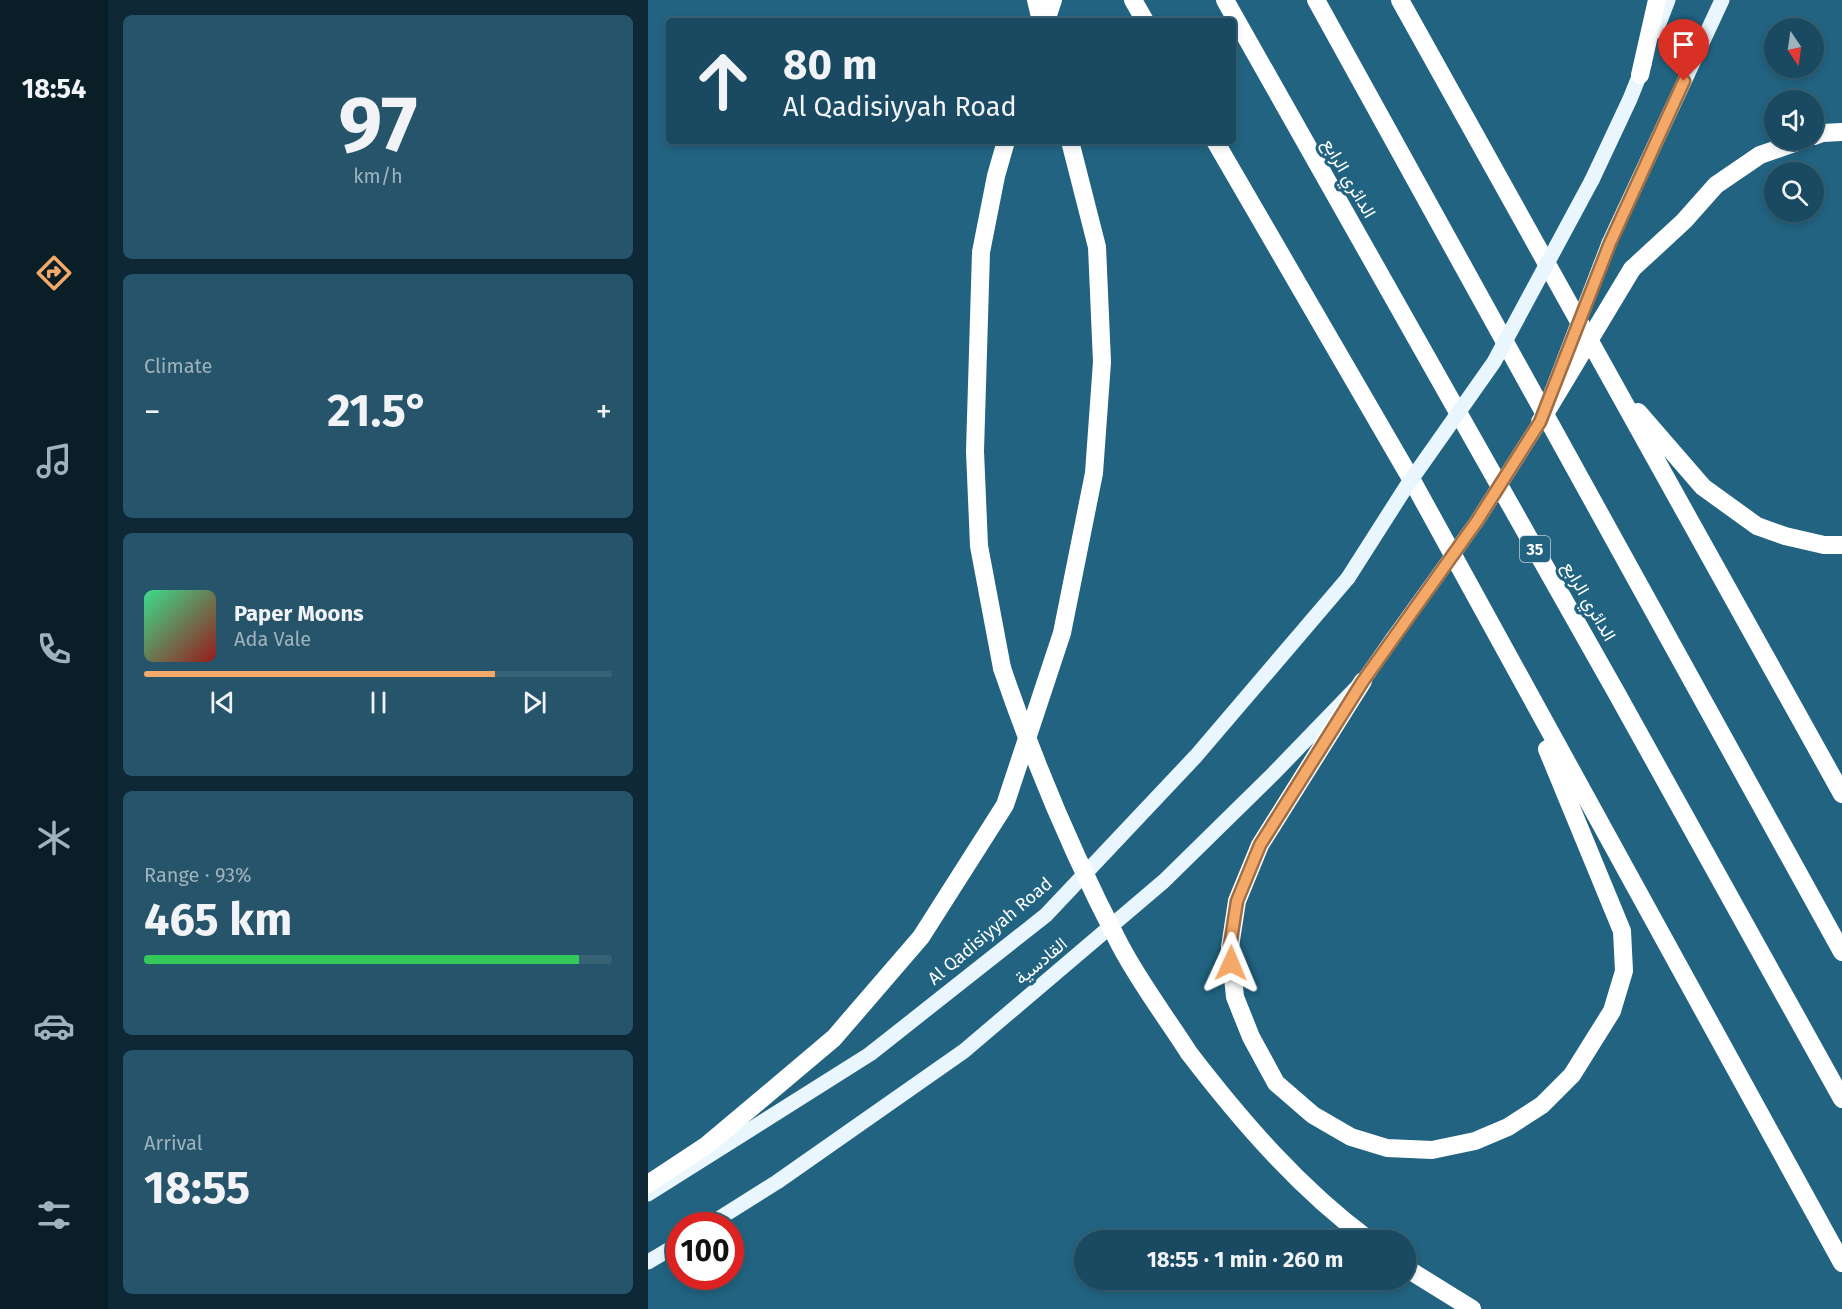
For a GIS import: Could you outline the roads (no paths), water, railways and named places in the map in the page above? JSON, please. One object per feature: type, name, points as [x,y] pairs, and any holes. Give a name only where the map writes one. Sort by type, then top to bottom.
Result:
[{"type":"highway","points":[[1036,0],[1040,18]]},
{"type":"highway","points":[[1047,18],[1053,0]]},
{"type":"highway","points":[[1132,0],[1143,18]]},
{"type":"highway","name":"الدائري الرابع","points":[[1225,0],[1235,18]]},
{"type":"highway","points":[[1316,0],[1842,952]]},
{"type":"highway","points":[[1400,0],[1842,794]]},
{"type":"highway","points":[[1640,75],[1657,0]]},
{"type":"highway","name":"الدائري الرابع","points":[[1236,19],[1616,692],[1842,1099]]},
{"type":"highway","points":[[1824,133],[1842,132]]},
{"type":"highway","points":[[1005,144],[996,176],[981,252],[975,451],[979,546],[1002,668],[1021,724],[1059,817],[1120,944],[1139,977],[1189,1053],[1226,1101],[1277,1157],[1336,1216],[1355,1230]]},
{"type":"highway","points":[[648,1184],[708,1145],[834,1038],[921,937],[1005,806],[1062,633],[1094,473],[1102,362],[1097,247],[1071,144]]},
{"type":"highway","points":[[1217,144],[1414,484],[1842,1263]]},
{"type":"highway","points":[[1540,422],[1632,269],[1684,221],[1716,185],[1760,155],[1774,150]]},
{"type":"highway","points":[[1614,384],[1703,487],[1757,526],[1785,536],[1824,545],[1842,545]]},
{"type":"highway","points":[[1363,681],[1260,845],[1237,901],[1230,946],[1235,997],[1251,1037],[1276,1083],[1312,1115],[1351,1137],[1387,1148],[1432,1150],[1475,1141],[1508,1127],[1542,1105],[1572,1075],[1596,1038],[1612,1011],[1624,971],[1622,931],[1515,669]]},
{"type":"highway","points":[[1416,1274],[1472,1309]]},
{"type":"main road","name":"Al Qadisiyyah Road","points":[[648,1194],[870,1054],[1046,915],[1196,756],[1348,578],[1406,487],[1494,362],[1592,180],[1640,75],[1668,0]]},
{"type":"main road","points":[[1363,681],[1477,521],[1540,422],[1610,243],[1722,0]]},
{"type":"main road","name":"القادسية","points":[[729,1212],[777,1182],[964,1051],[1164,881],[1274,773],[1363,681]]},
{"type":"main road","points":[[648,1262],[666,1251]]}]
